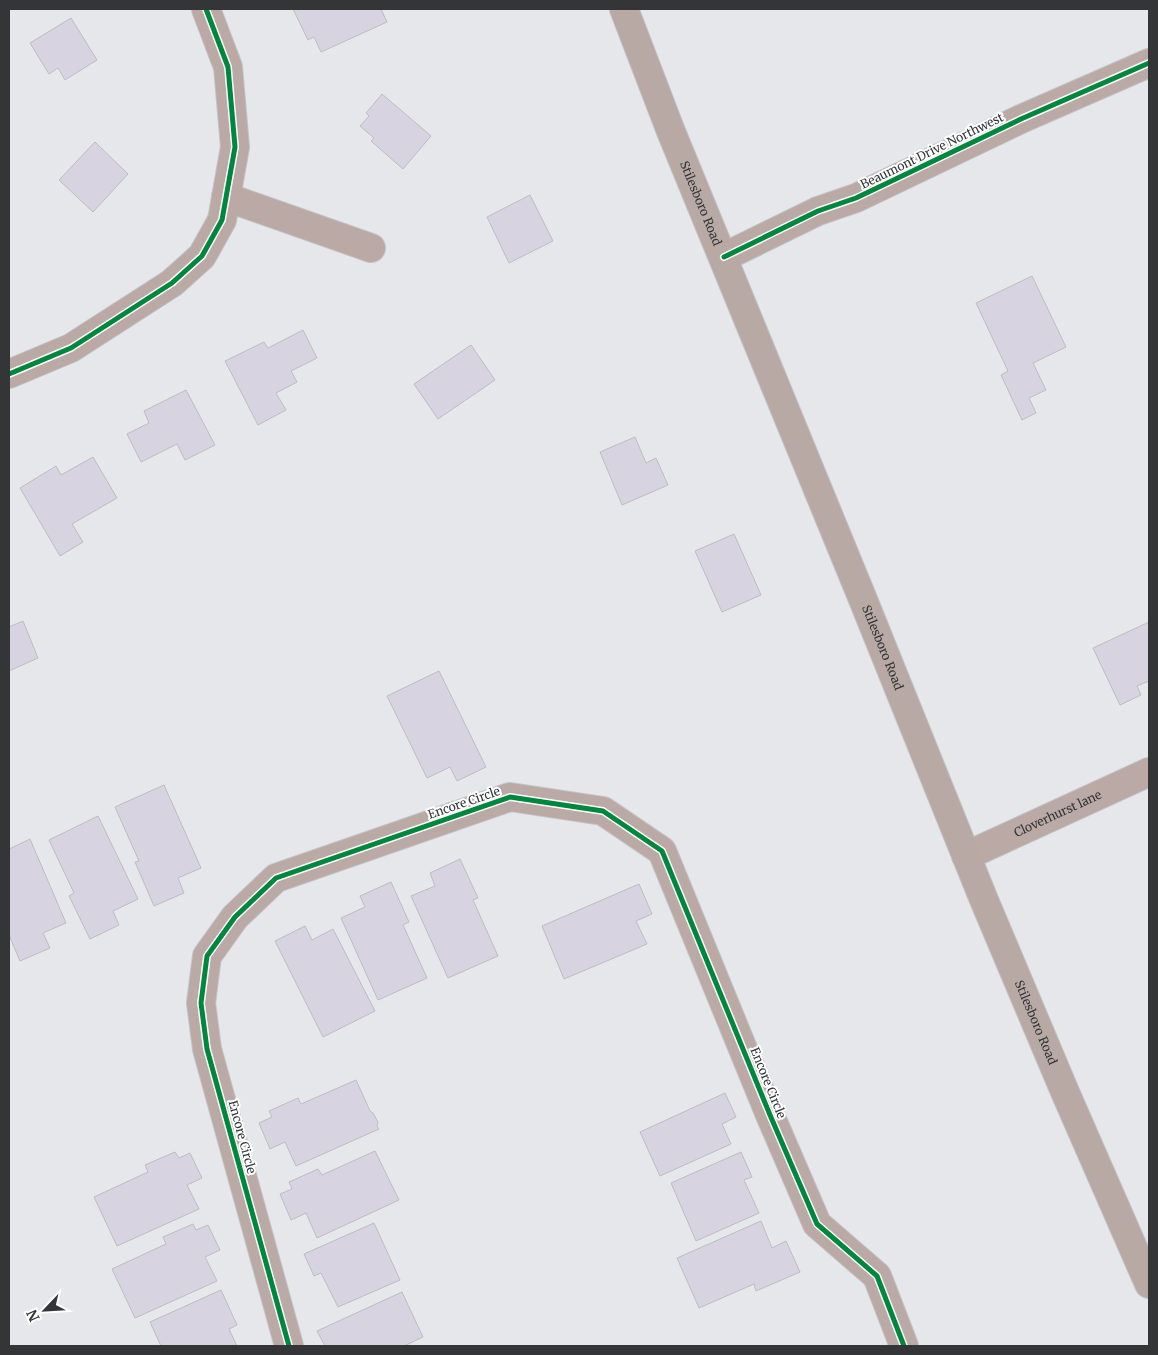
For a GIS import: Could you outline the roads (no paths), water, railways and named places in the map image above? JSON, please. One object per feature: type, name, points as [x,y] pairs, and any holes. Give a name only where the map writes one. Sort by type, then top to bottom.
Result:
[{"type":"main road","name":"Stilesboro Road","points":[[624,9],[670,129],[724,257],[966,856],[1065,1092],[1149,1284]]},
{"type":"street","points":[[9,374],[71,348],[172,283],[202,256],[222,220],[235,147],[228,67],[206,9]]},
{"type":"street","name":"Beaumont Drive Northwest","points":[[724,257],[818,211],[856,198],[1020,119],[1149,63]]},
{"type":"street","points":[[226,197],[371,248]]},
{"type":"street","name":"Cloverhurst lane","points":[[966,856],[1149,772]]},
{"type":"street","name":"Encore Circle","points":[[289,1346],[207,1049],[201,1003],[207,956],[235,918],[276,878],[510,798],[603,811],[662,850],[770,1115],[817,1224],[877,1276],[904,1346]]}]
